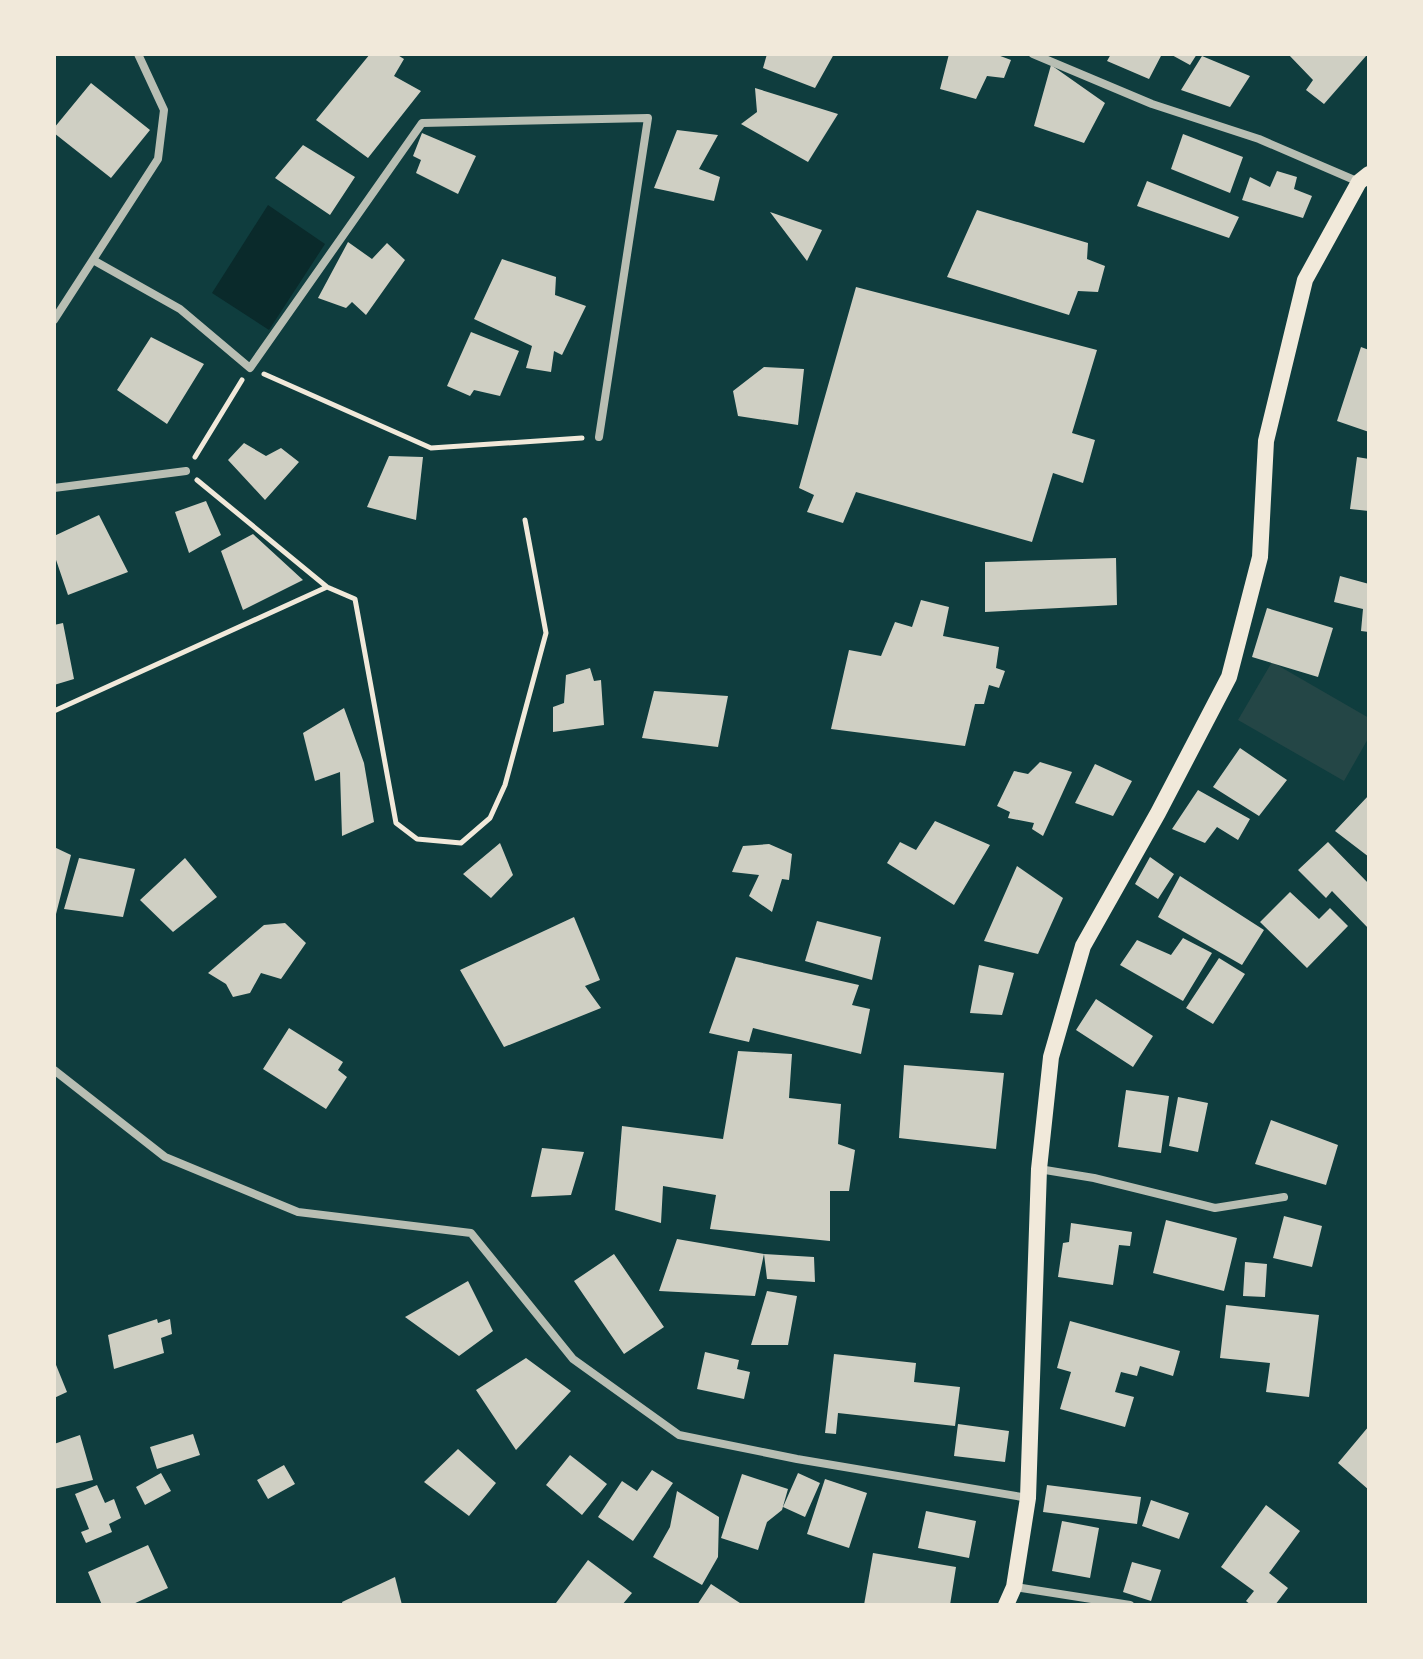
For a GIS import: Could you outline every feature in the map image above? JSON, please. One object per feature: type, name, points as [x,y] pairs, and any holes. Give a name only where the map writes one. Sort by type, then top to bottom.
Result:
[{"type":"main road","points":[[1006,1605],[1014,1587],[1028,1498],[1039,1169],[1051,1057],[1083,946],[1158,813],[1229,677],[1260,557],[1266,441],[1305,280],[1364,178]]},
{"type":"street","points":[[55,317],[158,159],[164,110],[138,54]]},
{"type":"street","points":[[1033,54],[1152,104],[1364,178]]},
{"type":"street","points":[[93,260],[180,309],[250,368],[422,123],[648,118],[599,437]]},
{"type":"street","points":[[54,488],[186,471]]},
{"type":"street","points":[[54,1070],[165,1157],[298,1212],[471,1233],[573,1359],[679,1435],[797,1459],[1028,1498]]},
{"type":"street","points":[[1039,1169],[1094,1178],[1215,1208],[1284,1197]]},
{"type":"street","points":[[1014,1587],[1130,1605]]},
{"type":"path","points":[[525,520],[546,633],[505,785],[490,818],[461,843],[417,839],[396,823],[355,599],[327,587],[186,471],[250,368],[431,448],[599,437]]},
{"type":"path","points":[[54,711],[327,587]]},
{"type":"shaded area","points":[[268,205],[325,244],[269,330],[212,293]]},
{"type":"shaded area","points":[[1272,662],[1369,718],[1369,737],[1344,781],[1238,720]]},
{"type":"building","points":[[370,54],[396,54],[404,59],[394,76],[421,91],[368,158],[316,120]]},
{"type":"building","points":[[767,54],[834,54],[815,88],[763,68]]},
{"type":"building","points":[[949,54],[995,54],[1011,60],[1004,78],[987,76],[976,99],[940,89]]},
{"type":"building","points":[[1111,54],[1162,54],[1149,79],[1107,61]]},
{"type":"building","points":[[1170,54],[1197,54],[1190,65]]},
{"type":"building","points":[[1288,54],[1366,56],[1324,104],[1306,90],[1313,80]]},
{"type":"building","points":[[1202,56],[1250,76],[1230,107],[1181,90]]},
{"type":"building","points":[[1051,65],[1105,103],[1084,143],[1034,126]]},
{"type":"building","points":[[91,83],[150,130],[111,178],[54,133],[54,128]]},
{"type":"building","points":[[755,88],[838,114],[808,162],[741,124],[757,112]]},
{"type":"building","points":[[677,130],[718,135],[699,169],[720,177],[714,201],[654,188]]},
{"type":"building","points":[[422,133],[476,156],[458,194],[416,173],[421,160],[413,156]]},
{"type":"building","points":[[1183,134],[1243,157],[1230,193],[1171,169]]},
{"type":"building","points":[[303,145],[355,177],[330,215],[275,178]]},
{"type":"building","points":[[1277,171],[1297,177],[1294,189],[1312,196],[1303,218],[1242,200],[1250,177],[1270,187]]},
{"type":"building","points":[[1147,181],[1239,217],[1229,238],[1137,206]]},
{"type":"building","points":[[977,210],[1088,243],[1087,259],[1105,266],[1098,292],[1078,291],[1069,315],[947,277]]},
{"type":"building","points":[[770,212],[822,230],[807,261]]},
{"type":"building","points":[[348,242],[372,259],[387,243],[405,260],[366,315],[352,302],[346,308],[318,298]]},
{"type":"building","points":[[502,259],[556,277],[555,295],[586,306],[562,355],[554,351],[551,372],[526,368],[532,346],[474,319]]},
{"type":"building","points":[[856,287],[1097,350],[1072,433],[1095,440],[1083,483],[1053,473],[1032,542],[856,492],[843,523],[807,512],[814,495],[799,488]]},
{"type":"building","points":[[471,332],[519,351],[500,396],[474,390],[470,396],[447,386]]},
{"type":"building","points":[[151,337],[204,364],[167,424],[117,390]]},
{"type":"building","points":[[1361,347],[1369,350],[1369,432],[1337,421]]},
{"type":"building","points":[[764,367],[804,369],[798,425],[738,416],[733,391]]},
{"type":"building","points":[[244,443],[266,456],[281,448],[299,462],[265,500],[228,460]]},
{"type":"building","points":[[389,456],[423,457],[416,520],[367,507]]},
{"type":"building","points":[[1357,457],[1369,459],[1369,511],[1350,509]]},
{"type":"building","points":[[206,501],[221,535],[189,553],[175,512]]},
{"type":"building","points":[[99,515],[128,572],[68,595],[54,554],[54,536]]},
{"type":"building","points":[[253,534],[303,580],[243,610],[221,551]]},
{"type":"building","points":[[1116,558],[1117,605],[985,612],[985,562]]},
{"type":"building","points":[[1340,576],[1369,584],[1369,632],[1361,631],[1363,609],[1334,602]]},
{"type":"building","points":[[921,600],[949,607],[943,636],[999,647],[996,668],[1005,671],[999,688],[989,685],[984,704],[975,704],[965,746],[831,729],[849,650],[881,656],[895,622],[912,627]]},
{"type":"building","points":[[1267,608],[1333,628],[1318,677],[1252,657]]},
{"type":"building","points":[[63,623],[74,679],[54,685],[54,625]]},
{"type":"building","points":[[590,668],[594,681],[601,680],[604,725],[553,732],[553,707],[564,703],[566,675]]},
{"type":"building","points":[[654,691],[728,696],[718,747],[642,738]]},
{"type":"building","points":[[344,708],[364,763],[374,822],[342,836],[340,772],[315,781],[303,733]]},
{"type":"building","points":[[1240,748],[1287,780],[1259,816],[1213,787]]},
{"type":"building","points":[[1040,762],[1072,772],[1043,836],[1032,829],[1034,823],[1008,818],[1010,812],[997,806],[1014,771],[1028,774]]},
{"type":"building","points":[[1095,764],[1132,781],[1113,816],[1075,803]]},
{"type":"building","points":[[1198,790],[1250,819],[1238,840],[1217,827],[1205,843],[1172,829]]},
{"type":"building","points":[[1369,795],[1369,857],[1335,831]]},
{"type":"building","points":[[935,821],[990,845],[954,905],[887,863],[900,842],[916,850]]},
{"type":"building","points":[[1328,842],[1369,884],[1369,929],[1332,891],[1326,898],[1298,870]]},
{"type":"building","points":[[500,843],[513,875],[491,898],[463,874]]},
{"type":"building","points":[[769,844],[792,854],[789,880],[782,879],[772,912],[749,896],[759,875],[732,872],[743,846]]},
{"type":"building","points":[[54,847],[71,855],[55,918],[54,918]]},
{"type":"building","points":[[1150,857],[1174,874],[1158,899],[1135,884]]},
{"type":"building","points":[[79,858],[135,869],[123,917],[64,909]]},
{"type":"building","points":[[185,858],[217,897],[173,932],[140,900]]},
{"type":"building","points":[[1017,866],[1063,898],[1038,954],[984,941]]},
{"type":"building","points":[[1180,876],[1264,930],[1242,965],[1158,917]]},
{"type":"building","points":[[1290,892],[1319,919],[1330,908],[1348,926],[1307,968],[1260,922]]},
{"type":"building","points":[[574,917],[600,980],[585,986],[601,1008],[504,1047],[460,970]]},
{"type":"building","points":[[817,921],[881,937],[872,980],[805,961]]},
{"type":"building","points":[[285,923],[306,943],[281,979],[261,973],[250,993],[233,997],[226,984],[208,973],[264,925]]},
{"type":"building","points":[[1183,938],[1212,953],[1183,1001],[1120,965],[1137,940],[1171,955]]},
{"type":"building","points":[[736,957],[859,985],[852,1005],[870,1009],[861,1054],[753,1028],[749,1042],[709,1033]]},
{"type":"building","points":[[1219,958],[1245,974],[1213,1024],[1186,1008]]},
{"type":"building","points":[[979,965],[1014,973],[1002,1015],[970,1013]]},
{"type":"building","points":[[1096,999],[1153,1036],[1133,1067],[1076,1030]]},
{"type":"building","points":[[289,1028],[343,1062],[338,1070],[347,1077],[326,1109],[263,1069]]},
{"type":"building","points":[[738,1051],[792,1054],[789,1098],[841,1104],[838,1144],[855,1150],[849,1191],[830,1191],[830,1241],[710,1229],[716,1195],[663,1186],[661,1223],[615,1210],[622,1126],[723,1139]]},
{"type":"building","points":[[904,1065],[1004,1073],[996,1149],[899,1138]]},
{"type":"building","points":[[1126,1090],[1169,1096],[1161,1153],[1118,1147]]},
{"type":"building","points":[[1178,1097],[1208,1103],[1198,1152],[1169,1146]]},
{"type":"building","points":[[1271,1120],[1338,1145],[1326,1185],[1255,1164]]},
{"type":"building","points":[[542,1148],[584,1152],[571,1195],[531,1197]]},
{"type":"building","points":[[1284,1216],[1322,1226],[1312,1267],[1273,1258]]},
{"type":"building","points":[[1166,1220],[1237,1238],[1224,1291],[1153,1273]]},
{"type":"building","points":[[1071,1223],[1132,1232],[1130,1246],[1119,1245],[1113,1285],[1058,1277],[1063,1243],[1069,1242]]},
{"type":"building","points":[[677,1239],[764,1254],[755,1296],[659,1291]]},
{"type":"building","points":[[614,1254],[664,1327],[624,1354],[574,1281]]},
{"type":"building","points":[[764,1254],[814,1257],[815,1282],[767,1279]]},
{"type":"building","points":[[1245,1262],[1267,1264],[1265,1297],[1243,1296]]},
{"type":"building","points":[[468,1281],[493,1331],[459,1356],[405,1317]]},
{"type":"building","points":[[767,1291],[797,1296],[788,1345],[751,1345]]},
{"type":"building","points":[[1226,1305],[1319,1315],[1309,1397],[1266,1392],[1270,1363],[1220,1358]]},
{"type":"building","points":[[157,1319],[158,1323],[170,1319],[172,1334],[161,1338],[164,1353],[114,1369],[108,1335]]},
{"type":"building","points":[[1070,1321],[1180,1351],[1173,1376],[1140,1366],[1137,1376],[1121,1372],[1115,1392],[1134,1397],[1125,1427],[1060,1409],[1071,1372],[1057,1368]]},
{"type":"building","points":[[705,1352],[739,1360],[737,1369],[750,1372],[744,1399],[697,1389]]},
{"type":"building","points":[[834,1354],[916,1363],[914,1382],[960,1387],[955,1426],[838,1413],[836,1434],[825,1433]]},
{"type":"building","points":[[526,1358],[571,1391],[516,1450],[476,1390]]},
{"type":"building","points":[[54,1360],[67,1392],[54,1398]]},
{"type":"building","points":[[958,1424],[1009,1431],[1005,1462],[954,1456]]},
{"type":"building","points":[[1369,1426],[1369,1490],[1338,1463]]},
{"type":"building","points":[[193,1434],[200,1455],[157,1469],[150,1447]]},
{"type":"building","points":[[80,1435],[93,1480],[54,1489],[54,1444]]},
{"type":"building","points":[[458,1449],[496,1483],[469,1516],[424,1482]]},
{"type":"building","points":[[570,1455],[607,1484],[582,1515],[546,1485]]},
{"type":"building","points":[[284,1465],[295,1484],[268,1499],[257,1480]]},
{"type":"building","points":[[652,1470],[673,1483],[633,1541],[598,1517],[622,1481],[637,1491]]},
{"type":"building","points":[[161,1473],[171,1491],[145,1505],[136,1487]]},
{"type":"building","points":[[798,1473],[820,1483],[805,1517],[783,1507]]},
{"type":"building","points":[[742,1474],[788,1489],[782,1510],[767,1522],[758,1550],[721,1538]]},
{"type":"building","points":[[825,1479],[867,1493],[849,1548],[807,1534]]},
{"type":"building","points":[[97,1485],[105,1503],[114,1499],[121,1518],[109,1524],[112,1532],[86,1543],[81,1532],[89,1529],[75,1494]]},
{"type":"building","points":[[1047,1485],[1141,1497],[1137,1524],[1043,1512]]},
{"type":"building","points":[[677,1491],[719,1517],[718,1557],[702,1585],[653,1557],[670,1527]]},
{"type":"building","points":[[1151,1500],[1189,1513],[1179,1539],[1142,1526]]},
{"type":"building","points":[[1266,1505],[1300,1531],[1269,1573],[1288,1588],[1275,1605],[1251,1605],[1246,1601],[1254,1591],[1221,1567]]},
{"type":"building","points":[[926,1511],[976,1521],[969,1558],[918,1548]]},
{"type":"building","points":[[1062,1521],[1099,1528],[1090,1578],[1052,1571]]},
{"type":"building","points":[[148,1545],[168,1588],[131,1605],[102,1605],[88,1572]]},
{"type":"building","points":[[873,1553],[956,1567],[950,1605],[864,1605]]},
{"type":"building","points":[[588,1560],[632,1593],[622,1605],[556,1603]]},
{"type":"building","points":[[1132,1562],[1161,1570],[1151,1601],[1123,1592]]},
{"type":"building","points":[[395,1577],[402,1605],[343,1605],[342,1602]]},
{"type":"building","points":[[711,1584],[743,1605],[697,1605]]}]
